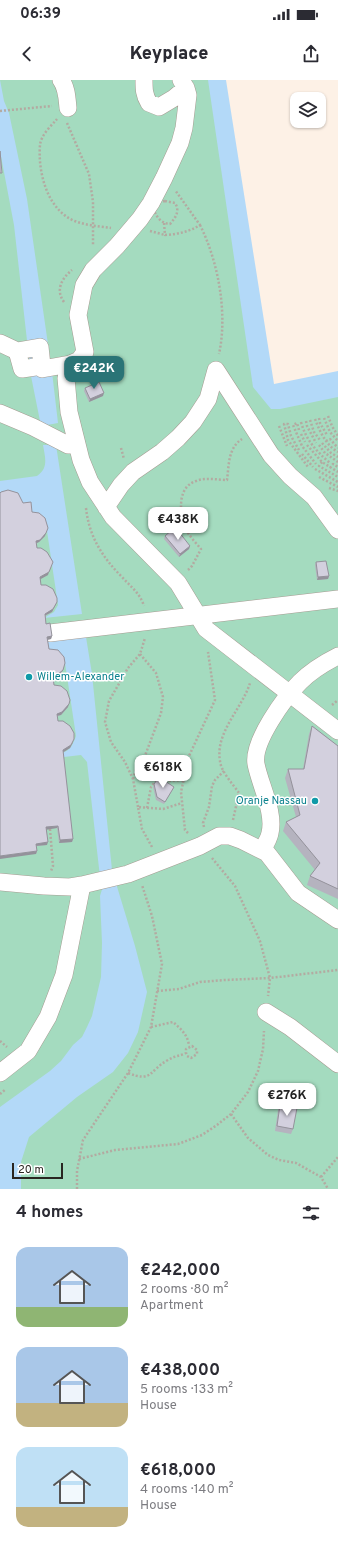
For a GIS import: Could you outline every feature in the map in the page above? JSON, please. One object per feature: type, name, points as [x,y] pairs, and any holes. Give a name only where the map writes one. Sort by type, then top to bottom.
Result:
[{"type":"street","points":[[61,80],[67,96],[67,112]]},
{"type":"street","points":[[144,80],[145,98],[149,104],[159,107],[174,98],[183,84]]},
{"type":"street","points":[[183,84],[188,95],[184,128],[180,143],[164,178],[151,203],[135,226],[93,270],[84,285],[78,315],[85,352],[66,378],[69,412],[77,445],[90,482],[113,517],[178,583],[202,623],[338,731]]},
{"type":"street","points":[[0,343],[17,351],[40,347],[40,367]]},
{"type":"street","points":[[17,351],[22,369],[77,361]]},
{"type":"street","points":[[216,370],[271,455],[290,476],[314,497],[337,527]]},
{"type":"street","points":[[106,507],[121,485],[133,472],[162,452],[193,422],[208,399],[216,370]]},
{"type":"street","points":[[0,413],[34,427],[68,445],[77,445]]},
{"type":"street","points":[[50,633],[97,626],[147,622],[202,623],[338,599]]},
{"type":"street","points":[[262,850],[270,834],[271,823],[266,797],[256,763],[258,747],[264,732],[290,693],[312,671],[338,656]]},
{"type":"street","points":[[0,882],[70,887],[85,884],[133,872],[204,844],[219,836],[230,836],[267,853],[298,893],[338,920]]},
{"type":"street","points":[[0,1073],[28,1050],[48,1017],[64,975],[85,884]]},
{"type":"street","points":[[266,1012],[290,1027],[338,1064]]},
{"type":"path","points":[[0,111],[51,105],[67,112]]},
{"type":"path","points":[[67,112],[66,120],[70,132],[90,174],[94,226],[93,270]]},
{"type":"path","points":[[67,112],[57,120],[44,135],[40,145],[42,174],[47,191],[55,205],[66,216],[82,223],[94,226]]},
{"type":"path","points":[[164,178],[180,195],[200,225],[209,243],[215,265],[222,320],[221,346],[216,370]]},
{"type":"path","points":[[164,223],[165,236],[192,230],[200,225]]},
{"type":"path","points":[[328,416],[338,436]]},
{"type":"path","points":[[319,418],[327,435]]},
{"type":"path","points":[[315,419],[318,429],[326,441],[336,447]]},
{"type":"path","points":[[329,420],[324,419],[330,432],[338,441],[336,447]]},
{"type":"path","points":[[310,420],[313,429],[320,440]]},
{"type":"path","points":[[306,421],[309,430],[318,444],[326,453],[338,462]]},
{"type":"path","points":[[301,422],[307,438],[319,454],[330,463]]},
{"type":"path","points":[[299,430],[297,423],[293,425],[302,446],[316,464]]},
{"type":"path","points":[[300,450],[291,436],[288,424],[284,424],[288,440],[306,466],[314,474],[338,487]]},
{"type":"path","points":[[307,425],[312,424]]},
{"type":"path","points":[[279,426],[290,452]]},
{"type":"path","points":[[313,429],[323,429]]},
{"type":"path","points":[[304,431],[309,430]]},
{"type":"path","points":[[178,583],[192,566],[200,549],[186,530],[181,500],[184,489],[189,484],[198,480],[227,480],[232,448],[238,442],[255,431]]},
{"type":"path","points":[[282,435],[286,434]]},
{"type":"path","points":[[301,434],[316,457],[330,468],[338,472]]},
{"type":"path","points":[[291,436],[296,435]]},
{"type":"path","points":[[305,442],[307,438]]},
{"type":"path","points":[[326,441],[330,439],[338,452]]},
{"type":"path","points":[[322,443],[338,457]]},
{"type":"path","points":[[309,455],[312,452]]},
{"type":"path","points":[[322,457],[326,453]]},
{"type":"path","points":[[302,454],[315,469],[337,481],[338,477],[318,466],[322,462]]},
{"type":"path","points":[[316,457],[319,454]]},
{"type":"path","points":[[306,466],[310,463]]},
{"type":"path","points":[[330,468],[333,464],[338,467]]},
{"type":"path","points":[[314,474],[315,469]]},
{"type":"path","points":[[90,482],[86,503],[88,522],[92,534],[100,552],[122,578],[133,587],[143,601],[147,622],[146,637],[140,654],[128,668],[109,701],[105,722],[111,742],[125,762],[133,779],[142,829],[152,848],[163,860]]},
{"type":"path","points":[[79,1159],[115,1150],[178,1144],[202,1135],[231,1114],[248,1092],[258,1071],[263,1049],[270,978],[260,941],[235,886],[204,844],[185,830],[181,792],[183,780],[189,756],[215,700],[202,623]]},
{"type":"path","points":[[133,779],[137,767],[146,753],[161,713],[163,697],[156,673],[140,654]]},
{"type":"path","points":[[230,836],[239,793],[224,771],[220,761],[220,746],[224,731],[247,693],[258,669]]},
{"type":"path","points":[[204,844],[203,823],[209,807],[212,786],[215,780],[224,771]]},
{"type":"path","points":[[148,808],[151,787],[158,778],[183,780]]},
{"type":"path","points":[[138,807],[163,809],[182,803]]},
{"type":"path","points":[[44,886],[53,866],[50,829]]},
{"type":"path","points":[[76,1189],[77,1170],[83,1140],[128,1073],[151,1027],[162,964],[152,916],[133,872]]},
{"type":"path","points":[[157,991],[178,989],[200,982],[270,978],[338,970]]},
{"type":"path","points":[[151,1027],[173,1022],[187,1036],[189,1046],[186,1048],[186,1053],[187,1056],[191,1058],[197,1054],[195,1047],[189,1046]]},
{"type":"path","points":[[128,1073],[140,1077],[150,1074],[166,1060],[186,1053]]},
{"type":"path","points":[[231,1114],[248,1138],[268,1155],[279,1160],[296,1163],[321,1177],[328,1189]]},
{"type":"path","points":[[321,1177],[338,1157]]},
{"type":"green space","points":[[0,80],[214,80],[264,395],[338,382],[338,1189],[0,1189]]},
{"type":"water","points":[[0,80],[4,101],[9,113],[27,199],[52,372],[58,423],[47,425],[40,421],[31,376],[14,225],[0,151]]},
{"type":"water","points":[[208,80],[226,80],[274,384],[338,371],[338,397],[280,409],[271,409],[253,387]]},
{"type":"water","points":[[43,445],[56,445],[82,614],[44,618],[54,612],[58,605],[47,531],[38,516],[0,493],[0,481],[37,476],[41,473],[45,466]]},
{"type":"water","points":[[86,637],[92,674],[112,870],[147,992],[138,1032],[128,1053],[113,1072],[77,1097],[29,1137],[21,1162],[21,1189],[0,1189],[0,1107],[50,1071],[82,1037],[92,1016],[101,977],[102,943],[100,896],[103,886],[100,877],[87,762],[81,755],[64,757],[62,753],[70,748],[76,736],[65,663],[48,651],[46,640]]},
{"type":"building","points":[[0,151],[2,173],[0,173]]},
{"type":"building","points":[[99,382],[104,393],[90,399],[85,388]]},
{"type":"building","name":"Willem-Alexander","points":[[8,490],[18,493],[23,503],[31,502],[32,512],[39,513],[45,518],[48,528],[40,540],[36,541],[37,548],[41,548],[47,552],[53,562],[49,572],[40,577],[41,585],[46,585],[53,589],[57,598],[57,602],[53,609],[45,614],[46,624],[50,623],[52,636],[47,637],[49,649],[58,650],[64,657],[65,663],[63,670],[53,677],[54,685],[61,686],[67,691],[70,700],[69,704],[62,712],[57,714],[58,721],[63,721],[70,726],[74,733],[74,739],[71,745],[63,750],[73,839],[60,840],[58,826],[46,827],[48,842],[36,844],[37,851],[0,856],[0,493]]},
{"type":"building","points":[[173,529],[177,534],[179,532],[190,546],[180,554],[165,536]]},
{"type":"building","points":[[326,561],[329,576],[318,577],[316,562]]},
{"type":"building","name":"Oranje Nassau","points":[[312,726],[338,746],[338,889],[310,876],[320,863],[286,822],[300,815],[288,769],[304,769]]},
{"type":"building","points":[[159,777],[174,787],[165,802],[157,797],[154,784]]},
{"type":"building","points":[[280,1105],[297,1108],[293,1129],[277,1126]]},
{"type":"place","name":"Willem-Alexander","points":[[29,677]]},
{"type":"place","name":"Oranje Nassau","points":[[315,801]]}]
